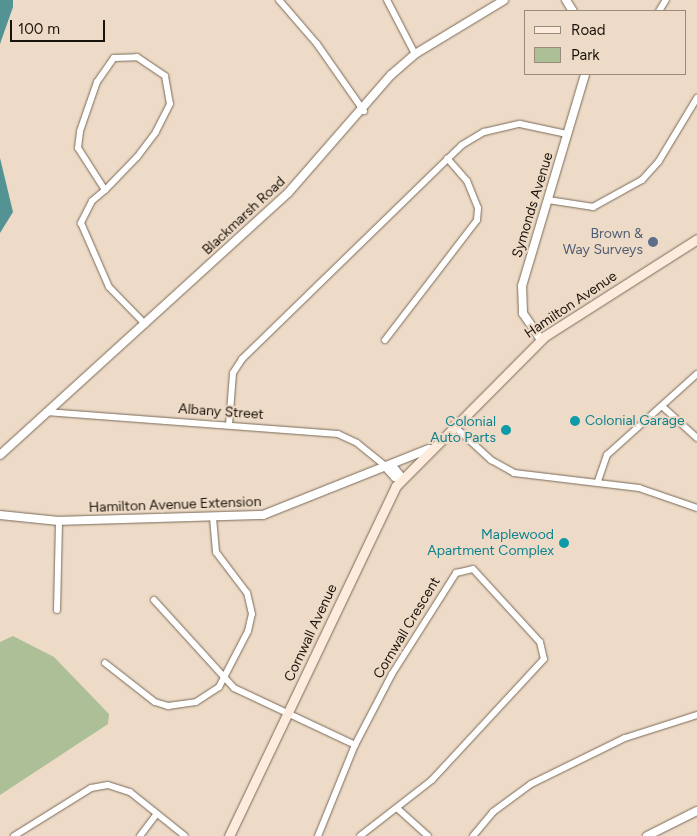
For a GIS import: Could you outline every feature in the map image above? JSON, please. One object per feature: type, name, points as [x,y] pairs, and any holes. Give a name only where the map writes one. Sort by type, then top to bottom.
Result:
[{"type":"main road","name":"Hamilton Avenue","points":[[429,449],[540,340],[697,239]]},
{"type":"main road","name":"Cornwall Avenue","points":[[229,836],[402,478],[429,449]]},
{"type":"street","points":[[279,0],[364,111]]},
{"type":"street","points":[[387,0],[415,54]]},
{"type":"street","name":"Blackmarsh Road","points":[[0,455],[45,412],[145,324],[288,193],[364,111],[391,75],[415,54],[504,0]]},
{"type":"street","points":[[105,190],[78,148],[80,131],[97,82],[114,58],[137,57],[165,76],[170,104],[156,132],[105,190],[92,201],[81,223],[109,287],[145,324]]},
{"type":"street","name":"Symonds Avenue","points":[[540,340],[523,313],[521,294],[585,75]]},
{"type":"street","points":[[548,200],[593,207],[642,180],[659,161],[697,98]]},
{"type":"street","points":[[228,425],[233,373],[242,359],[447,158],[473,137],[507,125],[532,125],[567,134]]},
{"type":"street","points":[[385,340],[477,220],[478,208],[467,180],[447,158]]},
{"type":"street","points":[[598,481],[607,454],[662,408],[697,374]]},
{"type":"street","points":[[662,408],[697,438]]},
{"type":"street","name":"Albany Street","points":[[45,412],[338,434],[357,443],[402,478]]},
{"type":"street","points":[[454,425],[491,460],[514,473],[598,481],[639,488],[697,508]]},
{"type":"street","name":"Hamilton Avenue Extension","points":[[0,515],[59,521],[213,519],[270,514],[429,449]]},
{"type":"street","points":[[105,663],[156,702],[168,706],[204,699],[225,679],[248,631],[251,608],[248,593],[216,552],[213,519]]},
{"type":"street","points":[[56,610],[59,521]]},
{"type":"street","name":"Cornwall Crescent","points":[[318,836],[356,745],[392,674],[456,573],[473,569],[540,642],[544,659],[432,780],[398,809],[360,836]]},
{"type":"street","points":[[154,600],[225,679],[244,693],[356,745]]},
{"type":"street","points":[[473,836],[493,812],[531,784],[625,738],[697,715]]},
{"type":"street","points":[[14,836],[102,785],[125,789],[185,836]]},
{"type":"street","points":[[398,809],[428,836]]},
{"type":"street","points":[[647,836],[697,812]]},
{"type":"street","points":[[140,836],[156,815]]},
{"type":"green space","points":[[13,636],[54,657],[109,714],[108,724],[0,795],[0,642]]},
{"type":"water","points":[[0,0],[13,0],[13,7],[0,44]]},
{"type":"water","points":[[0,158],[13,212],[0,233]]},
{"type":"place","name":"Brown & Way Surveys","points":[[653,242]]},
{"type":"place","name":"Colonial Garage","points":[[575,421]]},
{"type":"place","name":"Colonial Auto Parts","points":[[506,430]]},
{"type":"place","name":"Maplewood Apartment Complex","points":[[564,543]]}]
